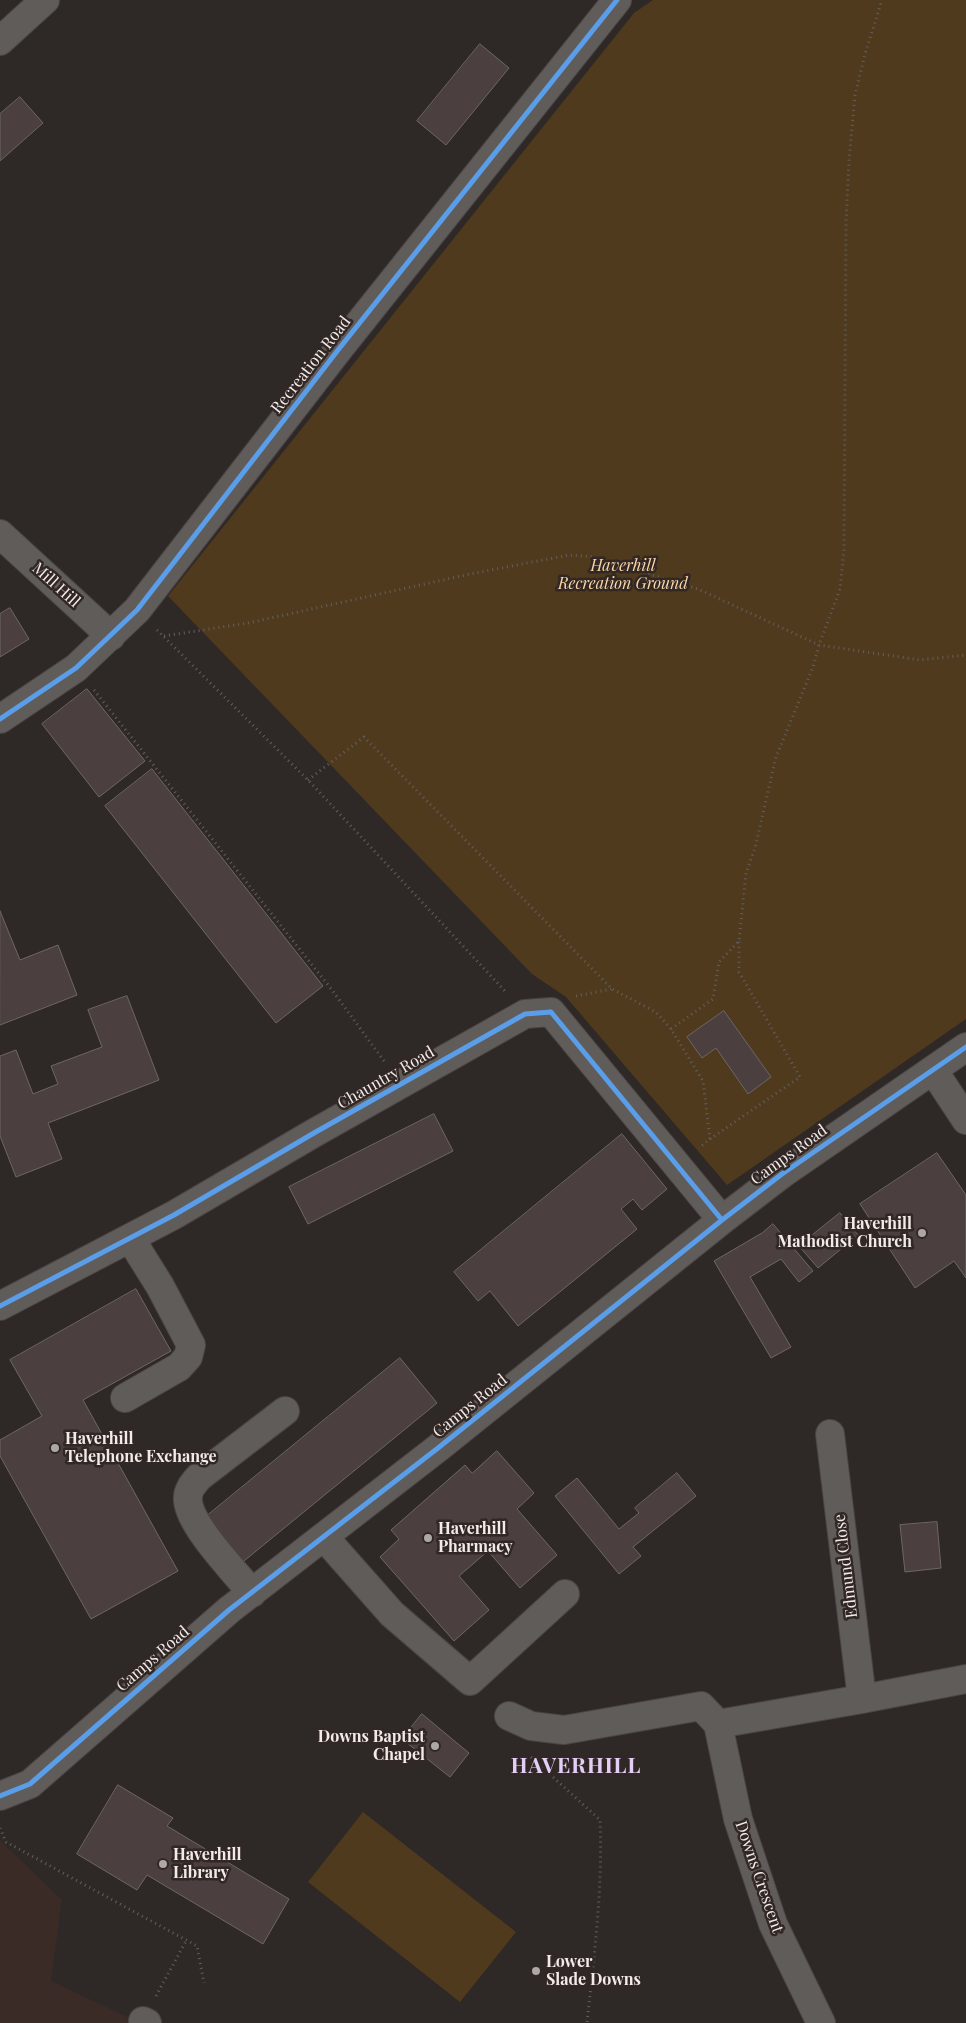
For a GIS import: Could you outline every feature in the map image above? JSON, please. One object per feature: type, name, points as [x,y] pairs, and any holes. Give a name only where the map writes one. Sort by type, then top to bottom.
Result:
[{"type":"street","points":[[0,40],[45,0]]},
{"type":"street","name":"Recreation Road","points":[[0,719],[76,668],[137,610],[338,350],[616,0]]},
{"type":"street","name":"Mill Hill","points":[[0,534],[111,636]]},
{"type":"street","name":"Chauntry Road","points":[[0,1306],[174,1215],[525,1014],[552,1012],[722,1220]]},
{"type":"street","name":"Camps Road","points":[[0,1796],[30,1784],[252,1592],[722,1220],[782,1174],[966,1047]]},
{"type":"street","points":[[933,1070],[966,1120]]},
{"type":"street","points":[[125,1398],[179,1367],[188,1357],[191,1346],[160,1286],[130,1238]]},
{"type":"street","points":[[252,1592],[199,1526],[188,1502],[190,1488],[199,1477],[285,1411]]},
{"type":"street","name":"Edmund Close","points":[[830,1434],[862,1699]]},
{"type":"street","points":[[324,1536],[392,1614],[470,1681],[566,1594]]},
{"type":"street","points":[[509,1716],[531,1726],[564,1730],[701,1706],[718,1724],[862,1699],[966,1678]]},
{"type":"street","name":"Downs Crescent","points":[[718,1724],[738,1819],[773,1924],[821,2023]]},
{"type":"path","points":[[678,1166],[710,1139],[800,1077],[740,972],[739,941],[742,927],[746,873],[755,848],[776,757],[813,667],[819,645],[840,589],[844,549],[846,224],[855,94],[882,0]]},
{"type":"path","points":[[164,636],[248,623],[470,574],[568,555],[594,557],[698,589],[819,645],[920,660],[966,655]]},
{"type":"path","points":[[137,610],[308,780],[525,1014]]},
{"type":"path","points":[[76,668],[332,990],[400,1084]]},
{"type":"path","points":[[308,780],[364,737],[612,989],[656,1012],[671,1029],[704,1081],[710,1139]]},
{"type":"path","points":[[671,1029],[713,999],[720,962],[739,941]]},
{"type":"path","points":[[528,1754],[600,1820],[601,1851],[587,2023]]},
{"type":"path","points":[[0,1828],[6,1842],[197,1946],[204,1984]]},
{"type":"path","points":[[145,2022],[186,1941]]},
{"type":"shaded area","points":[[0,1840],[62,1900],[51,1981],[140,2023],[0,2023]]},
{"type":"green space","name":"Haverhill Recreation Ground","points":[[653,0],[966,0],[966,1019],[727,1185],[566,997],[532,974],[168,596],[634,13]]},
{"type":"green space","points":[[363,1812],[516,1932],[460,2002],[308,1882]]},
{"type":"building","points":[[480,44],[509,68],[446,145],[417,121]]},
{"type":"building","points":[[20,97],[43,123],[0,161],[0,114]]},
{"type":"building","points":[[10,608],[29,639],[0,657],[0,614]]},
{"type":"building","points":[[87,689],[145,761],[99,797],[42,724]]},
{"type":"building","points":[[152,769],[323,986],[276,1023],[105,806]]},
{"type":"building","points":[[0,911],[20,960],[58,945],[77,995],[0,1025]]},
{"type":"building","points":[[127,996],[159,1080],[48,1123],[62,1159],[16,1177],[0,1136],[0,1056],[16,1050],[33,1094],[58,1084],[51,1066],[102,1047],[88,1010]]},
{"type":"building","points":[[724,1011],[771,1077],[748,1094],[716,1048],[702,1058],[687,1037]]},
{"type":"building","points":[[434,1114],[453,1151],[308,1224],[289,1187]]},
{"type":"building","points":[[622,1134],[667,1189],[642,1210],[633,1199],[621,1209],[637,1229],[518,1326],[490,1291],[478,1301],[454,1272]]},
{"type":"building","name":"Haverhill Mathodist Church","points":[[937,1153],[966,1195],[966,1278],[954,1261],[915,1288],[860,1204]]},
{"type":"building","points":[[840,1213],[858,1235],[818,1268],[799,1246]]},
{"type":"building","points":[[773,1224],[813,1271],[799,1282],[781,1259],[750,1277],[791,1347],[771,1358],[714,1261],[762,1233]]},
{"type":"building","name":"Haverhill Telephone Exchange","points":[[136,1289],[171,1351],[83,1400],[178,1571],[91,1619],[0,1456],[0,1440],[42,1416],[10,1360]]},
{"type":"building","points":[[400,1358],[437,1403],[239,1565],[202,1520]]},
{"type":"building","points":[[497,1451],[534,1493],[517,1509],[557,1555],[520,1588],[488,1551],[459,1576],[489,1610],[454,1641],[380,1557],[399,1539],[391,1530],[465,1465],[472,1473]]},
{"type":"building","points":[[677,1473],[696,1496],[633,1547],[641,1556],[619,1574],[555,1496],[577,1478],[619,1529],[639,1513],[635,1508]]},
{"type":"building","points":[[937,1522],[941,1568],[905,1572],[900,1525]]},
{"type":"building","name":"Downs Baptist Chapel","points":[[422,1714],[469,1753],[450,1777],[402,1739]]},
{"type":"building","name":"Haverhill Library","points":[[118,1785],[173,1818],[167,1826],[289,1899],[263,1944],[147,1875],[137,1890],[77,1854]]},
{"type":"cycle path","points":[[0,719],[76,668],[137,610],[338,350],[617,0]]},
{"type":"cycle path","points":[[0,1306],[174,1215],[314,1133],[525,1014],[551,1012],[722,1220]]},
{"type":"cycle path","points":[[0,1796],[30,1784],[229,1610],[438,1448],[722,1220],[782,1174],[966,1047]]},
{"type":"place","name":"Haverhill Mathodist Church","points":[[922,1233]]},
{"type":"place","name":"Haverhill Telephone Exchange","points":[[55,1448]]},
{"type":"place","name":"Haverhill Pharmacy","points":[[428,1538]]},
{"type":"place","name":"Downs Baptist Chapel","points":[[435,1746]]},
{"type":"place","name":"Haverhill Library","points":[[163,1864]]},
{"type":"place","name":"Lower Slade Downs","points":[[536,1971]]},
{"type":"district","name":"HAVERHILL","points":[[576,1766]]}]
